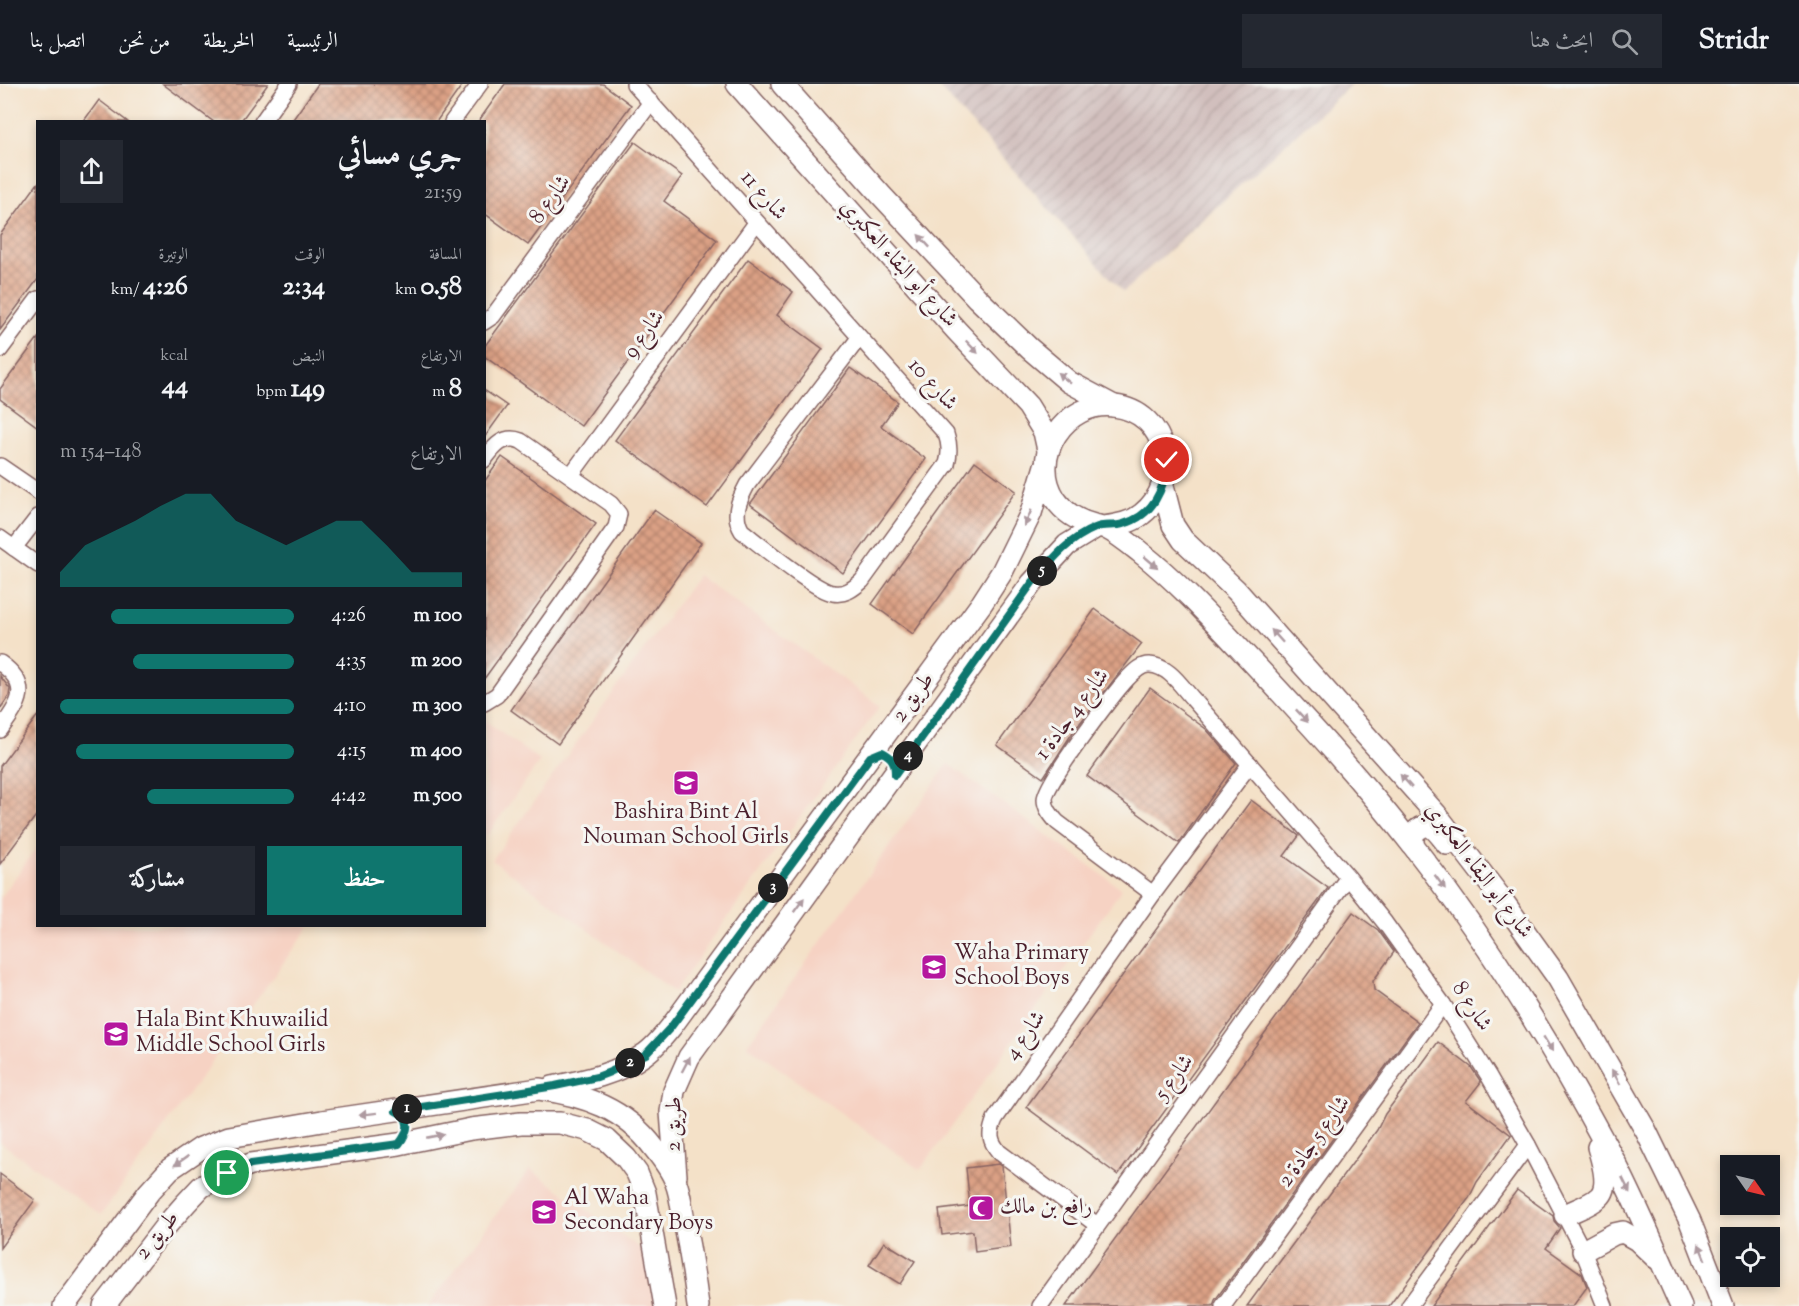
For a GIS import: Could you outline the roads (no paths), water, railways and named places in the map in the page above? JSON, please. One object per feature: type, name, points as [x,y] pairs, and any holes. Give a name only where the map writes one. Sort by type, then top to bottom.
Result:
[{"type":"main road","name":"شارع أبو البقاء العكبري","points":[[737,84],[956,330],[1028,406],[1044,432],[1047,456]]},
{"type":"main road","points":[[750,84],[834,177],[840,180],[849,178],[853,172],[853,163]]},
{"type":"main road","name":"شارع أبو البقاء العكبري","points":[[782,84],[977,298],[1030,349],[1069,382],[1114,406]]},
{"type":"main road","points":[[1097,406],[1114,406],[1130,410],[1144,418],[1155,430],[1163,444],[1167,460],[1164,486],[1154,503],[1140,516],[1123,524],[1101,527],[1080,521],[1065,511],[1054,497],[1047,480],[1047,456],[1055,434],[1066,421],[1097,406]]},
{"type":"main road","name":"طريق 2","points":[[64,1306],[138,1205],[170,1168],[201,1148],[229,1137],[539,1089],[597,1077],[634,1061],[655,1045],[691,1000],[982,603],[1002,572],[1030,513],[1047,456]]},
{"type":"main road","name":"شارع أبو البقاء العكبري","points":[[1164,486],[1173,525],[1183,540],[1236,590],[1436,814],[1558,978],[1646,1131],[1690,1221],[1723,1306]]},
{"type":"main road","name":"شارع أبو البقاء العكبري","points":[[1101,527],[1154,565],[1205,612],[1308,722],[1413,845],[1468,920],[1517,993],[1589,1115],[1628,1189],[1681,1306]]},
{"type":"main road","name":"طريق 2","points":[[698,1306],[692,1260],[676,1183],[671,1119],[674,1091],[689,1057],[1032,583],[1067,545],[1101,527]]},
{"type":"main road","points":[[870,757],[882,752],[887,754],[894,762],[895,775]]},
{"type":"main road","points":[[1413,845],[1413,834],[1420,827],[1435,828],[1488,896],[1506,906]]},
{"type":"main road","points":[[691,1000],[691,1015],[695,1019],[706,1022],[716,1018]]},
{"type":"main road","name":"طريق 2","points":[[539,1089],[568,1092],[619,1113],[647,1139],[662,1157],[676,1183]]},
{"type":"main road","points":[[465,1099],[453,1111],[454,1120],[471,1129]]},
{"type":"main road","points":[[396,1111],[404,1115],[408,1121],[408,1128],[399,1144]]},
{"type":"main road","points":[[1565,1215],[1600,1197],[1604,1187],[1603,1168],[1589,1115]]},
{"type":"main road","name":"طريق 2","points":[[104,1306],[164,1228],[201,1188],[227,1173],[251,1164],[399,1144],[471,1129],[521,1123],[560,1123],[587,1130],[607,1140],[626,1158],[637,1173],[645,1193],[665,1306]]},
{"type":"main road","points":[[138,1205],[137,1217],[144,1228],[153,1232],[164,1228]]},
{"type":"main road","points":[[1583,1251],[1614,1234],[1623,1232],[1637,1240],[1662,1265]]},
{"type":"main road","points":[[660,1268],[669,1274],[678,1274],[686,1269],[692,1260]]},
{"type":"main road","points":[[91,1270],[105,1267],[111,1270],[119,1286]]},
{"type":"street","points":[[263,120],[289,84]]},
{"type":"street","points":[[453,120],[480,84]]},
{"type":"street","name":"شارع 11","points":[[634,84],[859,338]]},
{"type":"street","name":"شارع 8","points":[[486,321],[493,316],[651,102]]},
{"type":"street","name":"شارع 9","points":[[571,475],[756,223]]},
{"type":"street","points":[[0,350],[36,302]]},
{"type":"street","name":"شارع 10","points":[[859,338],[946,434],[950,449],[946,464],[862,581],[850,591],[836,594],[819,588],[742,531],[737,520],[737,510],[747,485],[859,338]]},
{"type":"street","points":[[486,457],[502,441],[514,438],[521,441],[617,508],[619,520],[616,528],[497,694],[486,702]]},
{"type":"street","points":[[0,466],[36,491]]},
{"type":"street","points":[[14,548],[36,520]]},
{"type":"street","points":[[0,538],[36,564]]},
{"type":"street","points":[[0,663],[10,670],[18,683],[20,695],[18,706],[0,730]]},
{"type":"street","name":"شارع 4 جادة 1","points":[[1154,894],[1057,822],[1046,806],[1048,787],[1114,694],[1140,667],[1151,664],[1167,670],[1250,764]]},
{"type":"street","name":"شارع 8","points":[[1250,764],[1385,923],[1443,1004],[1488,1075],[1528,1145],[1583,1251],[1603,1299]]},
{"type":"street","name":"شارع 4","points":[[1097,1225],[999,1152],[992,1143],[991,1129],[995,1119],[1154,894],[1250,764]]},
{"type":"street","name":"شارع 5","points":[[1040,1306],[1348,877]]},
{"type":"street","name":"شارع 5 جادة 2","points":[[1223,1306],[1443,1004]]},
{"type":"street","points":[[1409,1306],[1528,1145]]},
{"type":"street","points":[[1590,1306],[1603,1299]]},
{"type":"place","name":"Bashira Bint Al Nouman School Girls","points":[[686,783]]},
{"type":"place","name":"Waha Primary School Boys","points":[[934,967]]},
{"type":"place","name":"Hala Bint Khuwailid Middle School Girls","points":[[116,1034]]},
{"type":"place","name":"رافع بن مالك","points":[[981,1208]]},
{"type":"place","name":"Al Waha Secondary Boys","points":[[544,1212]]}]
